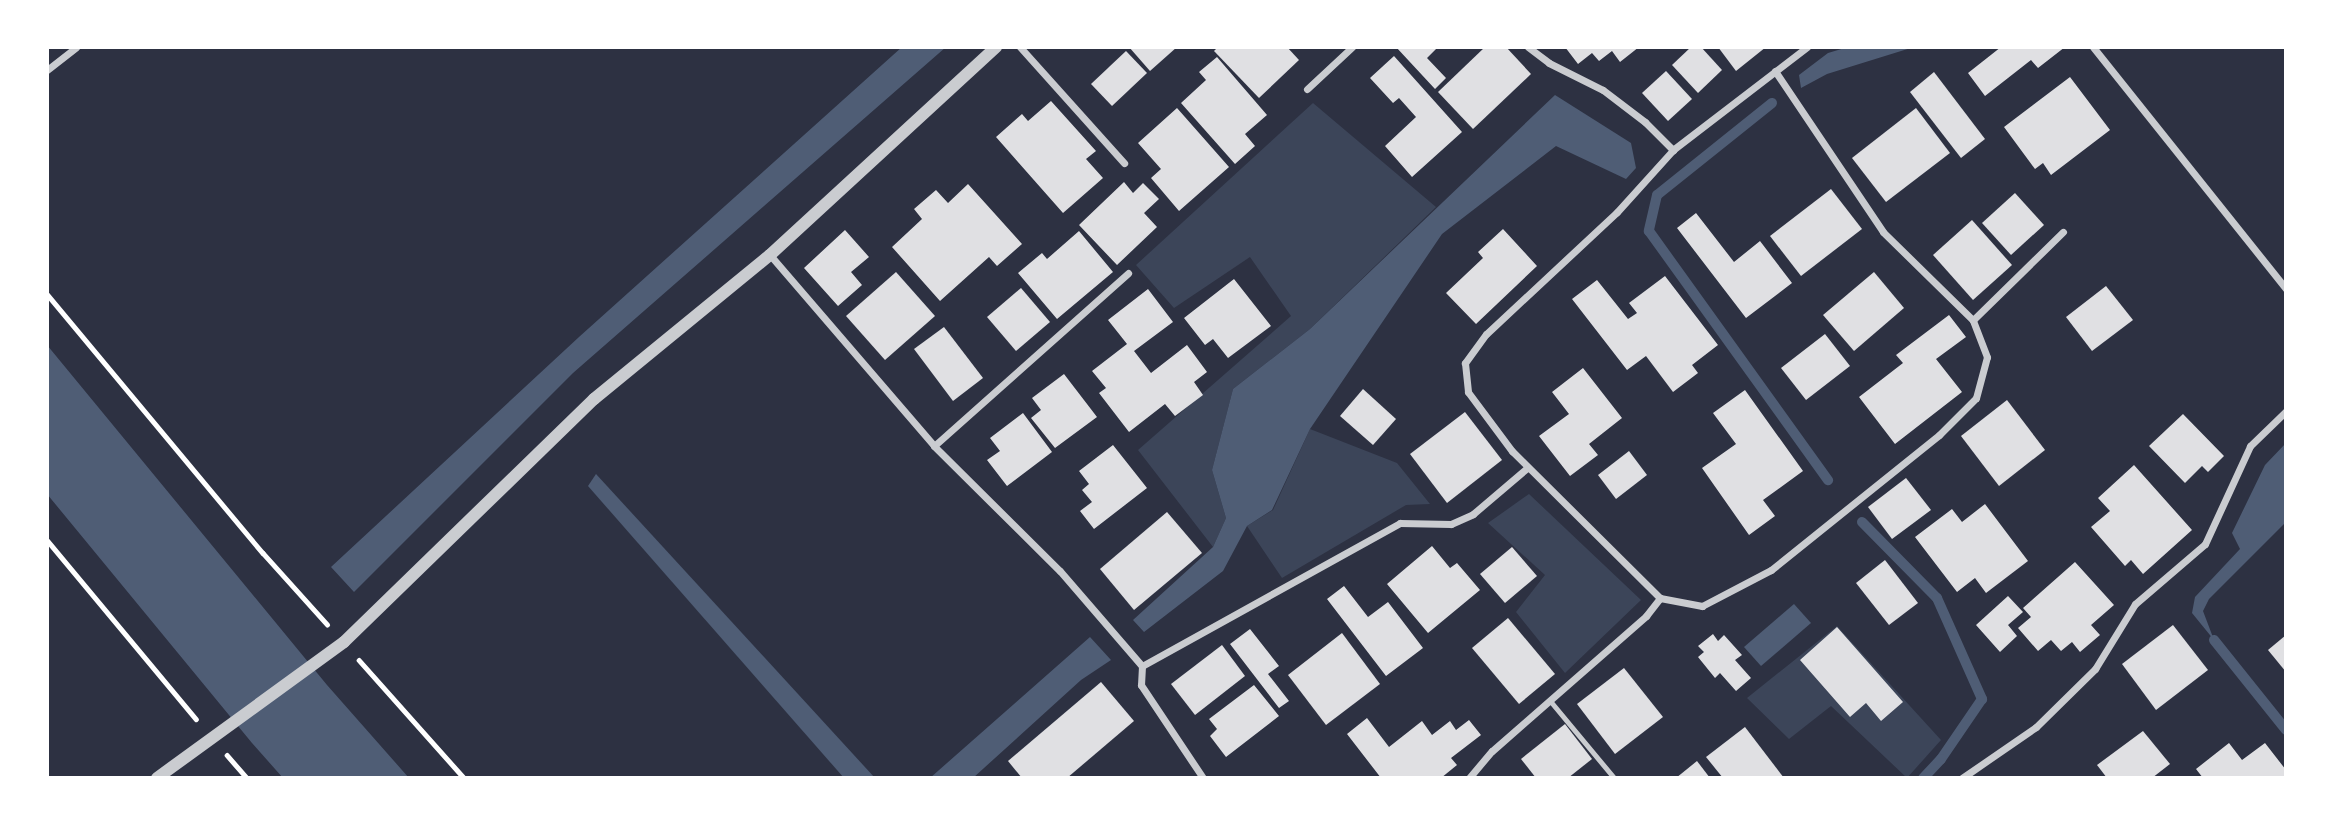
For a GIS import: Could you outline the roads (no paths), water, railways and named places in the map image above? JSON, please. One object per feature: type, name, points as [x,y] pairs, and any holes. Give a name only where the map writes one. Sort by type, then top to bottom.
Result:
[{"type":"street","points":[[47,70],[76,47]]},
{"type":"street","points":[[157,778],[344,642],[594,399],[770,255],[996,47]]},
{"type":"street","points":[[1020,47],[1124,163]]},
{"type":"street","points":[[1307,89],[1352,47]]},
{"type":"street","points":[[1528,47],[1549,63],[1603,90],[1645,122],[1673,150]]},
{"type":"street","points":[[1775,71],[1884,232],[1973,320],[1987,357],[1976,398],[1939,435],[1771,570],[1702,606],[1660,598],[1527,468],[1468,392],[1465,363],[1486,334],[1617,212],[1673,150],[1775,71],[1807,47]]},
{"type":"street","points":[[2092,47],[2286,289]]},
{"type":"street","points":[[1973,320],[2063,232]]},
{"type":"street","points":[[770,255],[934,446],[1060,571],[1142,666],[1141,685],[1203,778]]},
{"type":"street","points":[[934,446],[1128,272]]},
{"type":"street","points":[[1962,778],[2036,727],[2095,669],[2135,604],[2205,544],[2250,446],[2286,411]]},
{"type":"street","points":[[1142,666],[1400,523],[1451,524],[1473,514],[1527,468]]},
{"type":"street","points":[[1469,778],[1492,751],[1646,616],[1660,598]]},
{"type":"lane","points":[[1551,702],[1614,778]]},
{"type":"waterway","points":[[1772,103],[1657,195],[1649,231],[1828,480]]},
{"type":"waterway","points":[[1862,522],[1937,598],[1982,699],[1941,759],[1923,778]]},
{"type":"waterway","points":[[2214,640],[2286,730]]}]
